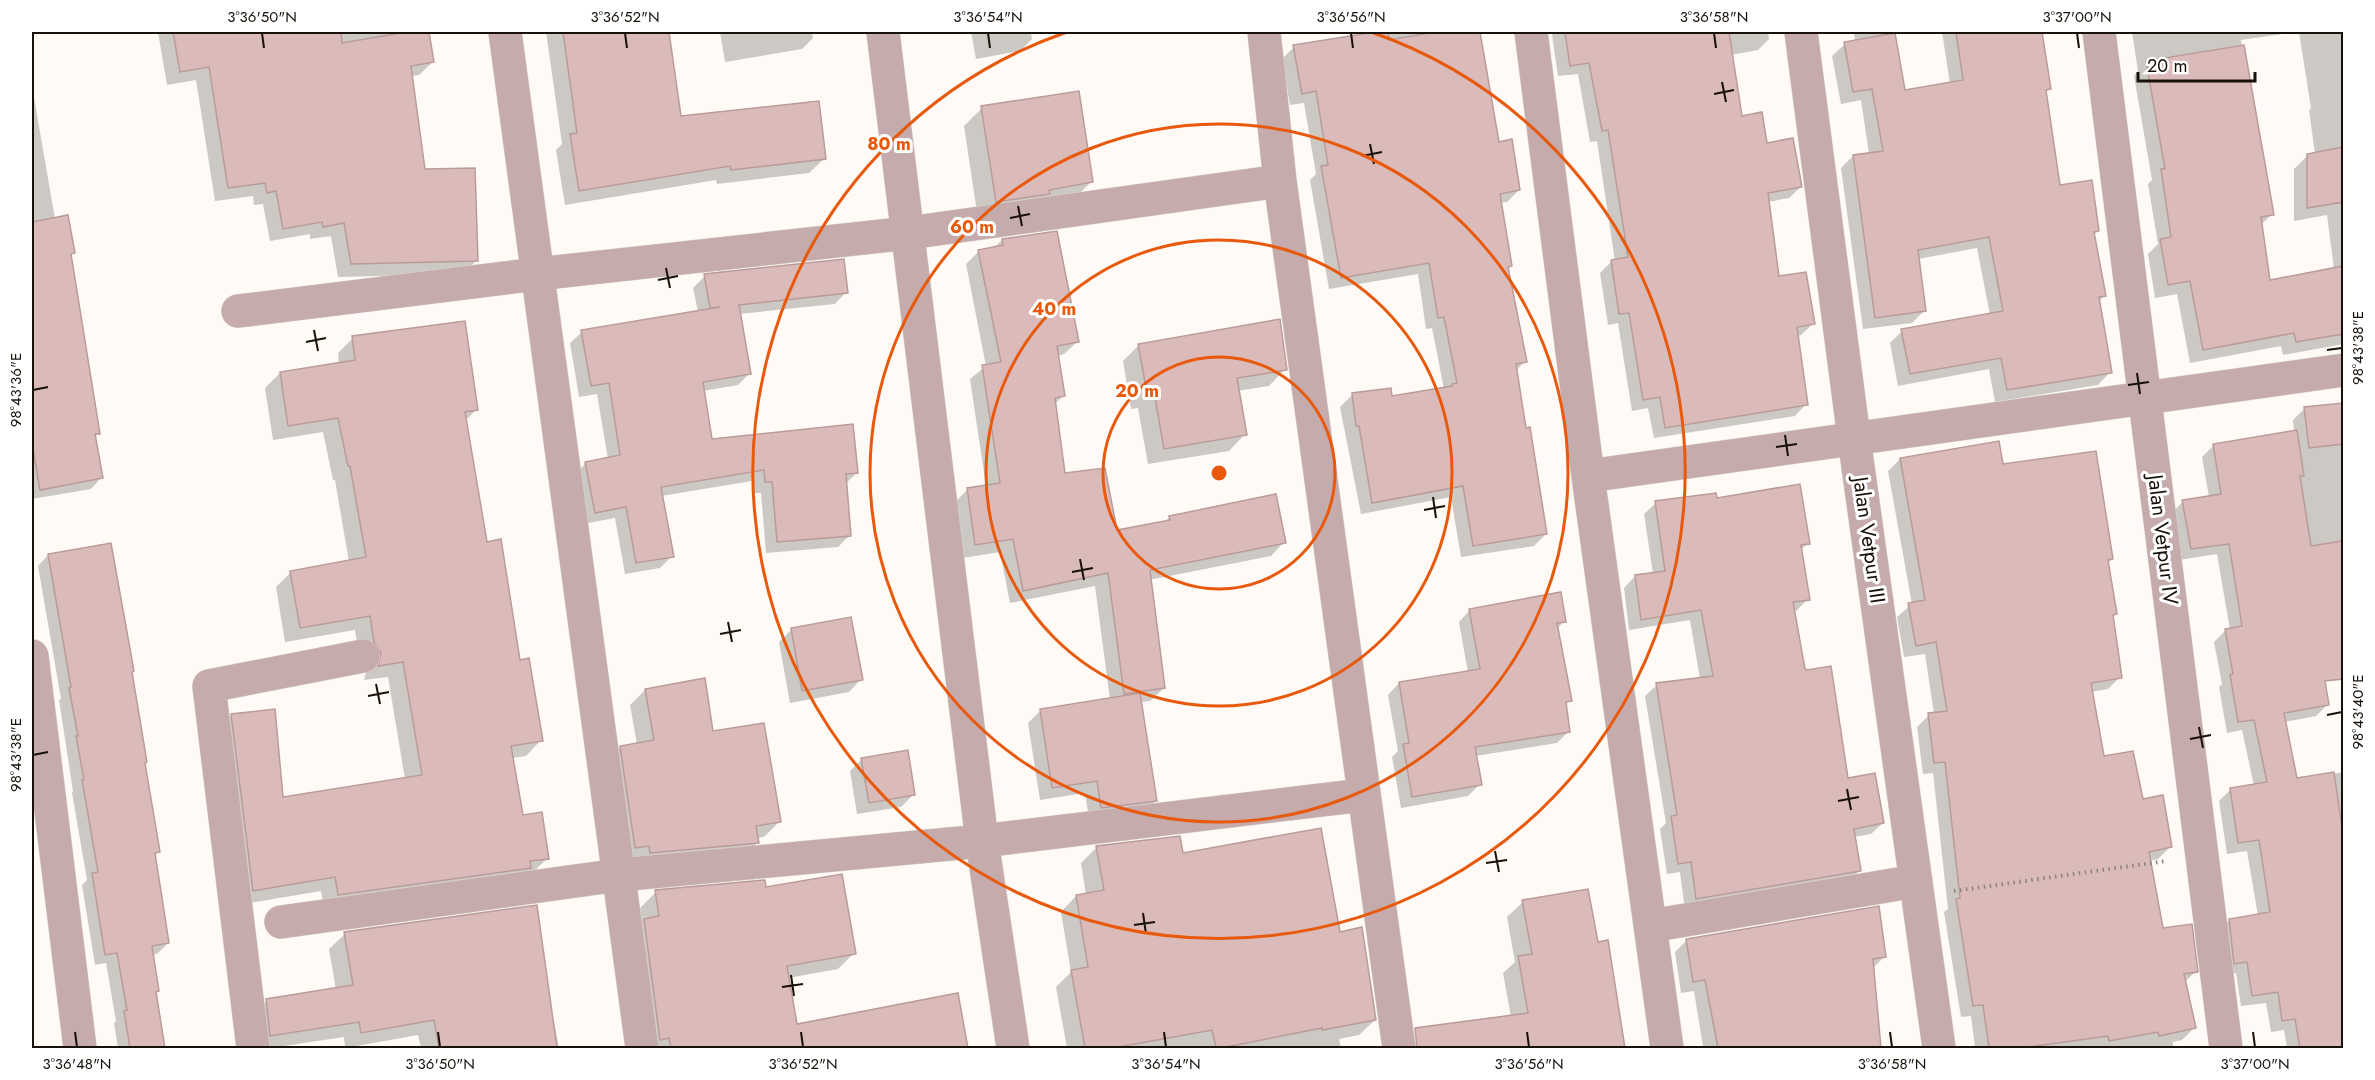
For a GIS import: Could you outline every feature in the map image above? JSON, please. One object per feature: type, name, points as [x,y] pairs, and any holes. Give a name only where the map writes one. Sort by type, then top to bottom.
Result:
[{"type":"street","points":[[505,32],[642,1048]]},
{"type":"street","points":[[883,32],[982,841],[1013,1048]]},
{"type":"street","points":[[1264,32],[1280,182],[1399,1048]]},
{"type":"street","points":[[1531,32],[1588,476],[1667,1048]]},
{"type":"street","name":"Jalan Vetpur III","points":[[1801,32],[1854,438],[1939,1048]]},
{"type":"street","name":"Jalan Vetpur IV","points":[[2099,32],[2226,1048]]},
{"type":"street","points":[[238,311],[537,274],[909,233],[1280,182]]},
{"type":"street","points":[[1588,476],[2343,370]]},
{"type":"street","points":[[32,656],[80,1048]]},
{"type":"street","points":[[253,1048],[209,686],[363,656]]},
{"type":"street","points":[[281,922],[619,875],[982,841],[1363,795]]},
{"type":"street","points":[[1650,926],[1917,888]]},
{"type":"path","points":[[1917,888],[2202,856]]},
{"type":"building","points":[[173,32],[341,32],[342,43],[407,32],[429,32],[434,62],[411,66],[425,169],[475,168],[478,261],[351,264],[344,223],[323,227],[322,222],[283,229],[276,191],[267,193],[265,183],[228,188],[209,67],[180,72]]},
{"type":"building","points":[[563,32],[669,32],[681,116],[819,101],[826,159],[731,170],[730,166],[579,191],[570,134],[577,133]]},
{"type":"building","points":[[1388,32],[1389,40],[1435,32],[1480,32],[1499,142],[1512,139],[1520,190],[1500,194],[1512,266],[1508,267],[1527,362],[1516,364],[1526,428],[1530,427],[1547,534],[1473,546],[1463,486],[1372,503],[1359,426],[1356,426],[1352,393],[1391,388],[1392,396],[1452,386],[1457,383],[1444,317],[1438,318],[1429,263],[1341,278],[1321,166],[1328,165],[1316,91],[1302,94],[1293,45]]},
{"type":"building","points":[[1565,32],[1729,32],[1742,116],[1762,112],[1767,143],[1793,138],[1802,187],[1768,193],[1779,276],[1806,272],[1815,324],[1797,327],[1808,405],[1665,428],[1660,397],[1643,400],[1629,313],[1619,314],[1611,260],[1628,257],[1608,130],[1602,131],[1589,63],[1570,66]]},
{"type":"building","points":[[1956,32],[2042,32],[2051,89],[2046,90],[2060,185],[2092,180],[2099,231],[2094,232],[2106,296],[2099,297],[2112,373],[2007,390],[2001,358],[1910,374],[1901,329],[2003,311],[1989,237],[1918,250],[1926,311],[1875,318],[1853,155],[1883,151],[1872,89],[1853,92],[1844,42],[1895,33],[1905,90],[1963,80]]},
{"type":"building","points":[[2244,45],[2274,215],[2261,217],[2270,280],[2343,266],[2343,334],[2296,342],[2294,333],[2203,350],[2190,281],[2168,285],[2160,239],[2171,237],[2161,169],[2165,169],[2146,61]]},
{"type":"building","points":[[1079,91],[1093,182],[1049,190],[1050,194],[996,202],[981,106]]},
{"type":"building","points":[[2343,147],[2343,202],[2307,208],[2307,154]]},
{"type":"building","points":[[68,215],[75,253],[71,254],[100,434],[95,434],[103,478],[40,490],[32,443],[32,222]]},
{"type":"building","points":[[1057,231],[1079,342],[1057,346],[1065,396],[1055,398],[1065,473],[1105,468],[1117,530],[1170,520],[1169,516],[1276,494],[1286,543],[1150,570],[1165,688],[1124,694],[1108,573],[1023,591],[1013,539],[975,545],[967,488],[1000,483],[982,365],[1001,362],[978,250],[1003,245],[1002,239]]},
{"type":"building","points":[[844,259],[848,293],[739,305],[751,374],[703,382],[712,439],[853,424],[858,473],[846,474],[851,536],[777,542],[772,482],[765,482],[764,470],[661,487],[674,557],[636,563],[626,507],[595,513],[585,462],[620,455],[609,383],[591,386],[581,330],[720,307],[710,308],[704,274]]},
{"type":"building","points":[[1280,319],[1287,370],[1237,378],[1247,435],[1164,449],[1154,392],[1147,393],[1138,344]]},
{"type":"building","points":[[465,321],[478,410],[465,412],[487,542],[501,539],[520,660],[529,658],[543,741],[511,746],[523,815],[542,812],[549,859],[530,861],[531,868],[338,895],[335,877],[253,891],[231,714],[275,709],[283,797],[422,775],[403,662],[378,666],[381,653],[374,642],[370,616],[300,628],[290,571],[366,557],[350,466],[348,466],[338,418],[288,426],[280,372],[355,360],[352,336]]},
{"type":"building","points":[[2343,403],[2343,444],[2309,448],[2304,407]]},
{"type":"building","points":[[2297,430],[2304,476],[2300,476],[2311,546],[2343,541],[2343,679],[2325,681],[2329,705],[2284,713],[2297,778],[2334,772],[2343,835],[2343,1048],[2300,1048],[2295,1019],[2282,1021],[2278,992],[2252,996],[2247,962],[2234,964],[2229,919],[2270,912],[2259,840],[2238,843],[2230,788],[2267,782],[2254,720],[2238,722],[2230,675],[2233,674],[2225,629],[2242,626],[2229,544],[2191,549],[2182,500],[2221,494],[2213,444]]},
{"type":"building","points":[[1999,441],[2003,464],[2096,451],[2113,559],[2108,560],[2117,614],[2113,615],[2122,678],[2091,683],[2104,756],[2133,751],[2143,799],[2163,795],[2172,847],[2149,852],[2163,928],[2192,924],[2198,972],[2184,974],[2196,1028],[2159,1036],[2158,1032],[2109,1041],[2108,1036],[2021,1048],[1989,1048],[1983,1005],[1973,1006],[1956,899],[1960,898],[1945,762],[1934,763],[1928,713],[1947,711],[1936,642],[1916,646],[1908,603],[1925,600],[1900,458]]},
{"type":"building","points":[[1800,484],[1810,544],[1801,545],[1810,600],[1793,602],[1805,669],[1831,666],[1848,778],[1875,773],[1884,823],[1854,829],[1861,871],[1696,899],[1691,862],[1678,864],[1671,816],[1677,815],[1656,683],[1713,676],[1701,610],[1641,620],[1635,575],[1665,571],[1655,501],[1716,493],[1717,498]]},
{"type":"building","points":[[111,543],[134,671],[132,672],[147,762],[145,763],[160,852],[155,853],[169,943],[152,946],[159,991],[156,992],[165,1048],[130,1048],[124,1011],[127,1010],[117,953],[105,955],[92,873],[98,872],[82,780],[84,780],[76,736],[78,736],[69,688],[71,687],[48,554]]},
{"type":"building","points":[[1561,592],[1566,622],[1557,623],[1572,701],[1566,702],[1570,732],[1475,747],[1482,785],[1412,797],[1403,744],[1409,743],[1399,682],[1480,669],[1469,609]]},
{"type":"building","points":[[851,617],[863,680],[802,691],[791,628]]},
{"type":"building","points":[[705,678],[713,731],[764,723],[781,822],[756,826],[759,843],[650,853],[649,846],[635,848],[620,746],[654,740],[645,689]]},
{"type":"building","points":[[1140,693],[1157,801],[1101,808],[1097,781],[1052,788],[1040,709]]},
{"type":"building","points":[[908,750],[915,795],[869,803],[861,758]]},
{"type":"building","points":[[1321,828],[1340,932],[1362,927],[1376,1020],[1221,1048],[1216,1048],[1212,1030],[1113,1048],[1085,1048],[1071,970],[1088,967],[1076,895],[1104,890],[1096,846],[1180,836],[1183,853]]},
{"type":"building","points":[[842,874],[856,954],[787,966],[797,1024],[958,993],[968,1048],[671,1048],[669,1038],[660,1040],[644,919],[659,916],[655,890],[765,880],[766,887]]},
{"type":"building","points":[[1588,889],[1598,942],[1608,940],[1625,1048],[1417,1048],[1415,1028],[1528,1013],[1518,956],[1532,954],[1522,900]]},
{"type":"building","points":[[537,905],[557,1048],[439,1048],[434,1020],[361,1033],[359,1022],[270,1036],[266,999],[353,985],[344,932]]},
{"type":"building","points":[[1879,906],[1886,957],[1873,959],[1881,1048],[1718,1048],[1705,980],[1693,982],[1686,939]]}]
